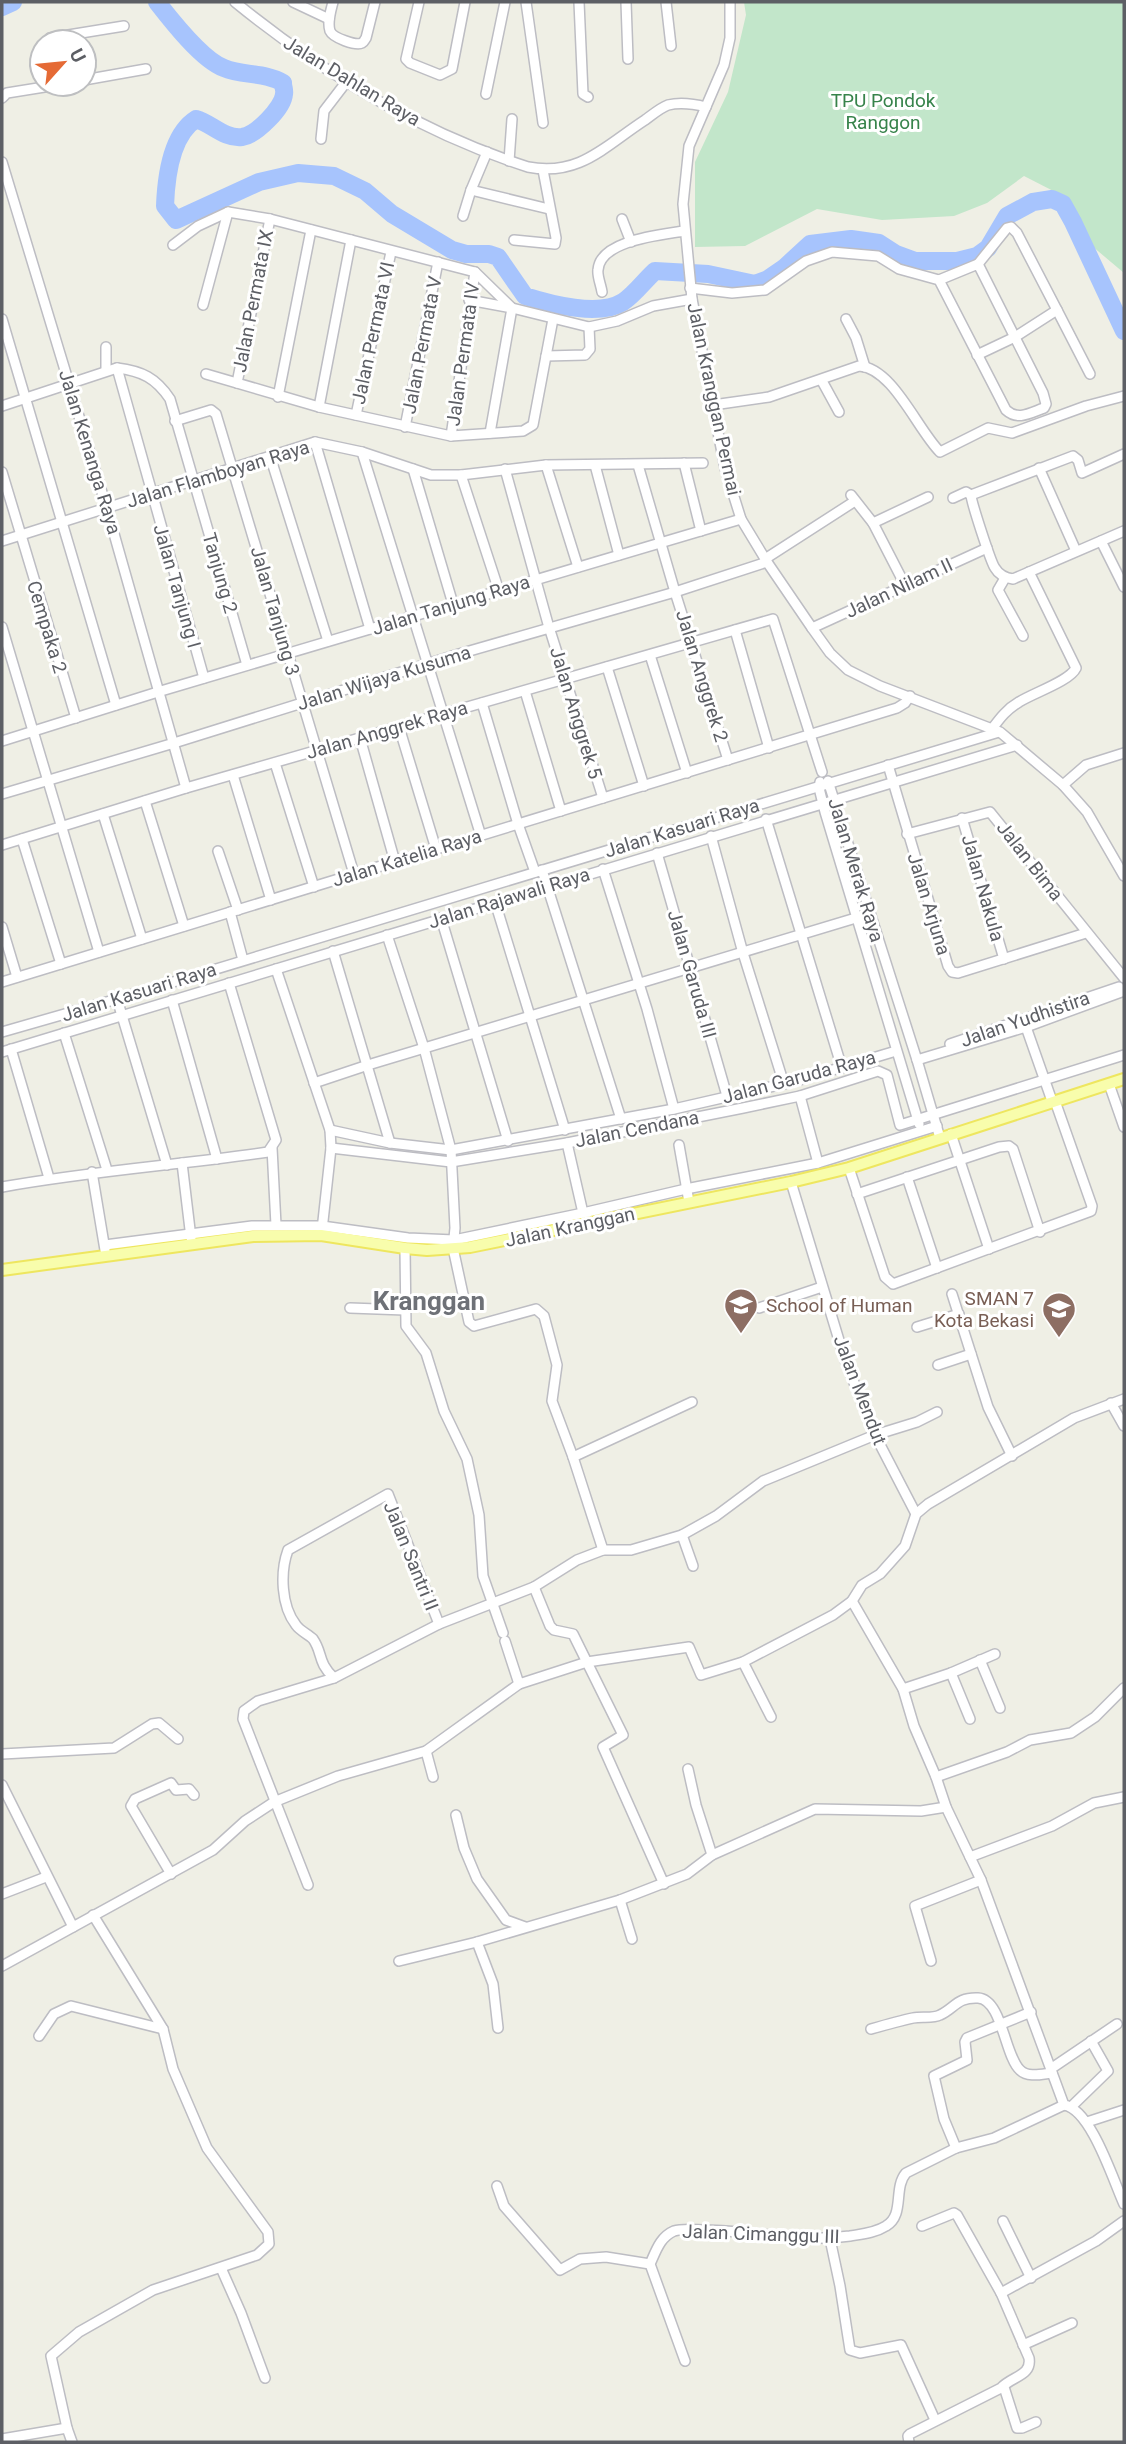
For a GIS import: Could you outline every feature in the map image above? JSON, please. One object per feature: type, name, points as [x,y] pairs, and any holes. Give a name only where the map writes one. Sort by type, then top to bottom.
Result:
[{"type":"main road","name":"Jalan Kranggan","points":[[2,1270],[105,1251],[191,1240],[321,1230],[405,1248],[453,1244],[484,1245],[849,1168],[923,1137],[1124,1079]]},
{"type":"street","name":"Jalan Dahlan Raya","points":[[235,2],[278,36],[388,107],[424,126],[509,161],[543,170],[562,169],[582,162],[667,106],[689,103],[706,107]]},
{"type":"street","points":[[293,2],[329,19]]},
{"type":"street","points":[[333,2],[329,19],[330,31],[335,36],[358,44],[366,38],[375,2]]},
{"type":"street","points":[[419,2],[407,59],[410,63],[440,75],[452,69],[465,2]]},
{"type":"street","points":[[486,94],[505,2]]},
{"type":"street","points":[[522,2],[543,123]]},
{"type":"street","points":[[579,2],[583,94],[588,97]]},
{"type":"street","points":[[626,2],[628,59]]},
{"type":"street","points":[[666,2],[671,46]]},
{"type":"street","name":"Jalan Kranggan Permai","points":[[730,2],[730,38],[724,65],[689,146],[683,204],[692,299],[725,467],[741,519],[812,628],[830,653],[848,670],[880,686],[996,731],[1017,744],[1063,785],[1087,812],[1124,876]]},
{"type":"street","points":[[98,30],[124,26]]},
{"type":"street","points":[[98,78],[146,69]]},
{"type":"street","points":[[321,139],[324,111],[347,81]]},
{"type":"street","points":[[2,98],[8,93],[28,90]]},
{"type":"street","points":[[509,161],[512,119]]},
{"type":"street","points":[[463,216],[487,152]]},
{"type":"street","name":"Jalan Kenanga Raya","points":[[2,167],[107,509],[187,788]]},
{"type":"street","points":[[514,240],[555,244],[543,170]]},
{"type":"street","points":[[471,190],[550,209]]},
{"type":"street","points":[[2,209],[14,206]]},
{"type":"street","points":[[203,305],[228,212]]},
{"type":"street","points":[[173,245],[198,226],[228,212],[270,219],[475,272],[512,308]]},
{"type":"street","name":"Jalan Permata IX","points":[[237,383],[270,219]]},
{"type":"street","points":[[622,219],[631,242]]},
{"type":"street","points":[[690,286],[732,293],[765,290],[806,261],[832,252],[878,256],[899,269],[939,279],[978,264],[1007,228],[1011,227],[1017,233],[1090,374]]},
{"type":"street","points":[[278,397],[311,230]]},
{"type":"street","points":[[602,292],[598,270],[603,256],[610,249],[684,231]]},
{"type":"street","points":[[319,407],[351,240]]},
{"type":"street","name":"Jalan Permata VI","points":[[356,415],[391,252]]},
{"type":"street","name":"Jalan Permata V","points":[[405,427],[438,262]]},
{"type":"street","points":[[939,279],[1006,410],[1018,417],[1044,408],[1046,404],[1043,393],[978,264]]},
{"type":"street","name":"Jalan Permata IV","points":[[451,436],[475,272]]},
{"type":"street","points":[[469,300],[589,327],[617,321],[653,306],[692,299]]},
{"type":"street","points":[[490,433],[512,308]]},
{"type":"street","points":[[977,355],[1015,337],[1057,310]]},
{"type":"street","points":[[846,318],[865,367]]},
{"type":"street","points":[[2,319],[116,705]]},
{"type":"street","points":[[206,374],[278,397],[451,436],[523,431],[533,425],[554,319]]},
{"type":"street","points":[[546,356],[587,354],[590,349],[589,327]]},
{"type":"street","points":[[106,347],[106,370]]},
{"type":"street","points":[[713,405],[769,397],[859,366],[865,367],[874,369],[887,381],[940,452],[988,428],[1012,433],[1086,406],[1124,396]]},
{"type":"street","points":[[2,407],[117,368]]},
{"type":"street","name":"Tanjung 2","points":[[117,368],[133,370],[160,383],[170,398],[247,665]]},
{"type":"street","name":"Jalan Tanjung I","points":[[117,368],[204,678]]},
{"type":"street","points":[[822,380],[839,412]]},
{"type":"street","name":"Jalan Tanjung 3","points":[[176,421],[211,410],[216,414],[354,874]]},
{"type":"street","points":[[315,442],[370,629]]},
{"type":"street","name":"Jalan Flamboyan Raya","points":[[2,541],[315,442],[362,452],[431,475],[461,475],[545,465],[703,463]]},
{"type":"street","points":[[362,452],[481,836]]},
{"type":"street","points":[[971,495],[1073,456],[1078,460],[1081,471],[1085,473],[1124,454]]},
{"type":"street","points":[[270,456],[328,641]]},
{"type":"street","points":[[684,463],[701,531]]},
{"type":"street","points":[[545,465],[578,567]]},
{"type":"street","points":[[595,465],[619,555]]},
{"type":"street","name":"Jalan Anggrek 2","points":[[638,465],[728,760]]},
{"type":"street","points":[[1039,468],[1076,551]]},
{"type":"street","points":[[414,469],[453,604]]},
{"type":"street","name":"Jalan Anggrek 5","points":[[505,469],[550,628],[603,799]]},
{"type":"street","name":"Cempaka 2","points":[[2,472],[76,718]]},
{"type":"street","points":[[461,475],[499,591]]},
{"type":"street","points":[[953,498],[966,492],[971,495]]},
{"type":"street","points":[[971,495],[971,502],[994,568],[1005,579],[1013,579],[1124,531]]},
{"type":"street","points":[[905,585],[873,523],[928,497]]},
{"type":"street","name":"Jalan Wijaya Kusuma","points":[[2,794],[426,664],[675,592],[766,560],[853,498],[873,523]]},
{"type":"street","name":"Jalan Tanjung Raya","points":[[2,741],[160,691],[741,519]]},
{"type":"street","points":[[1101,541],[1124,587]]},
{"type":"street","name":"Jalan Nilam II","points":[[812,628],[986,548]]},
{"type":"street","points":[[996,731],[1006,711],[1018,702],[1072,675],[1076,668],[1029,572]]},
{"type":"street","points":[[1005,579],[998,590],[1023,636]]},
{"type":"street","name":"Jalan Anggrek Raya","points":[[2,845],[187,788],[774,619],[812,735]]},
{"type":"street","points":[[2,627],[99,952]]},
{"type":"street","points":[[735,630],[769,748]]},
{"type":"street","points":[[650,655],[687,773]]},
{"type":"street","points":[[607,667],[644,786]]},
{"type":"street","points":[[525,691],[561,811]]},
{"type":"street","name":"Jalan Katelia Raya","points":[[2,982],[812,735],[897,708],[910,696]]},
{"type":"street","points":[[482,703],[518,824],[548,886],[621,1119]]},
{"type":"street","points":[[399,727],[436,849]]},
{"type":"street","name":"Jalan Kasuari Raya","points":[[2,1032],[819,788],[996,731]]},
{"type":"street","points":[[812,735],[822,772]]},
{"type":"street","points":[[360,738],[395,862]]},
{"type":"street","name":"Jalan Rajawali Raya","points":[[6,1051],[1017,744]]},
{"type":"street","points":[[1063,785],[1086,765],[1124,752]]},
{"type":"street","points":[[275,763],[314,887]]},
{"type":"street","name":"Jalan Arjuna","points":[[888,765],[949,970],[958,973],[1086,933]]},
{"type":"street","name":"Jalan Merak Raya","points":[[822,772],[830,783],[934,1115],[959,1160],[989,1249]]},
{"type":"street","name":"Jalan Merak Raya","points":[[822,772],[819,788],[822,802],[923,1137]]},
{"type":"street","points":[[233,775],[271,900]]},
{"type":"street","points":[[145,801],[184,926]]},
{"type":"street","name":"Jalan Bima","points":[[907,834],[987,811],[994,816],[1124,978]]},
{"type":"street","points":[[103,814],[142,939]]},
{"type":"street","name":"Jalan Nakula","points":[[962,818],[1004,959]]},
{"type":"street","points":[[766,819],[842,1068]]},
{"type":"street","points":[[711,836],[743,953],[784,1084]]},
{"type":"street","points":[[22,839],[61,964]]},
{"type":"street","points":[[218,851],[234,911],[243,960]]},
{"type":"street","name":"Jalan Garuda III","points":[[657,853],[727,1096]]},
{"type":"street","points":[[603,869],[674,1109]]},
{"type":"street","points":[[495,902],[565,1130]]},
{"type":"street","points":[[314,1083],[583,999],[743,953],[801,932],[869,914]]},
{"type":"street","points":[[442,918],[508,1140]]},
{"type":"street","points":[[2,927],[17,977]]},
{"type":"street","points":[[387,935],[424,1048],[451,1150],[455,1211],[453,1244],[469,1322],[472,1325],[536,1309],[544,1317],[557,1365],[552,1401],[603,1550]]},
{"type":"street","points":[[333,951],[390,1143]]},
{"type":"street","points":[[276,969],[330,1130],[331,1148],[321,1230]]},
{"type":"street","points":[[229,983],[276,1140],[272,1149],[276,1225]]},
{"type":"street","name":"Jalan Yudhistira","points":[[927,1052],[1124,985]]},
{"type":"street","points":[[917,1060],[1026,1027],[1124,991]]},
{"type":"street","points":[[117,999],[167,1165]]},
{"type":"street","points":[[172,1000],[217,1160]]},
{"type":"street","points":[[849,1168],[887,1281],[893,1284],[1088,1214],[1092,1209],[1026,1027]]},
{"type":"street","points":[[64,1033],[107,1170]]},
{"type":"street","points":[[6,1051],[49,1178]]},
{"type":"street","name":"Jalan Garuda Raya","points":[[330,1130],[390,1143],[451,1150],[674,1109],[784,1084],[896,1051]]},
{"type":"street","points":[[917,1120],[1124,1055]]},
{"type":"street","name":"Jalan Cendana","points":[[331,1148],[451,1162],[567,1143],[800,1096],[880,1071],[887,1075],[900,1125],[917,1120]]},
{"type":"street","points":[[1109,1083],[1124,1127]]},
{"type":"street","points":[[800,1096],[818,1163]]},
{"type":"street","points":[[182,1163],[191,1240],[252,1226],[276,1225],[453,1244],[923,1137]]},
{"type":"street","points":[[567,1143],[583,1213]]},
{"type":"street","points":[[679,1145],[689,1202]]},
{"type":"street","points":[[857,1194],[1009,1146],[1013,1149],[1040,1232]]},
{"type":"street","points":[[2,1187],[107,1170],[217,1160],[268,1152],[272,1149]]},
{"type":"street","points":[[92,1172],[105,1251]]},
{"type":"street","points":[[907,1177],[937,1268]]},
{"type":"street","name":"Jalan Mendut","points":[[791,1182],[845,1360],[875,1435],[916,1514]]},
{"type":"street","points":[[405,1248],[407,1326],[426,1353],[444,1411],[467,1459],[480,1515],[483,1576],[519,1684]]},
{"type":"street","points":[[759,1308],[822,1287]]},
{"type":"street","points":[[952,1294],[988,1407],[1012,1456]]},
{"type":"street","points":[[350,1308],[405,1310]]},
{"type":"street","points":[[917,1327],[958,1314]]},
{"type":"street","points":[[938,1366],[971,1354]]},
{"type":"street","points":[[2,1966],[213,1850],[245,1821],[274,1802],[338,1776],[426,1751],[519,1684],[587,1662],[689,1647],[701,1675],[743,1662],[833,1615],[852,1601],[863,1585],[880,1574],[905,1546],[916,1514],[957,1485],[1012,1456],[1074,1418],[1124,1399]]},
{"type":"street","points":[[573,1457],[692,1402]]},
{"type":"street","points":[[1111,1403],[1124,1426]]},
{"type":"street","points":[[308,1885],[243,1719],[244,1711],[258,1701],[334,1678],[439,1624],[534,1587],[577,1560],[603,1550],[631,1550],[682,1535],[716,1516],[763,1481],[937,1412]]},
{"type":"street","name":"Jalan Santri II","points":[[334,1678],[323,1667],[313,1640],[297,1628],[290,1617],[283,1584],[284,1560],[288,1550],[388,1493],[439,1624]]},
{"type":"street","points":[[682,1535],[693,1566]]},
{"type":"street","points":[[534,1587],[550,1626],[554,1630],[573,1634],[623,1735],[603,1747],[664,1884]]},
{"type":"street","points":[[852,1601],[903,1689],[914,1726],[946,1807],[981,1880],[1052,2071],[1068,2106],[1087,2122],[1124,2204]]},
{"type":"street","points":[[903,1689],[951,1673],[995,1654]]},
{"type":"street","points":[[980,1660],[1000,1708]]},
{"type":"street","points":[[743,1662],[771,1717]]},
{"type":"street","points":[[951,1673],[970,1719]]},
{"type":"street","points":[[936,1777],[1007,1752],[1030,1740],[1071,1732],[1095,1717],[1124,1688]]},
{"type":"street","points":[[2,1754],[114,1748],[152,1724],[159,1723],[178,1739]]},
{"type":"street","points":[[426,1751],[433,1777]]},
{"type":"street","points":[[688,1769],[712,1855]]},
{"type":"street","points":[[171,1874],[131,1806],[135,1799],[171,1783],[176,1790],[189,1789],[194,1796]]},
{"type":"street","points":[[2,1786],[73,1927]]},
{"type":"street","points":[[970,1857],[1052,1826],[1094,1803],[1124,1797]]},
{"type":"street","points":[[399,1962],[620,1900],[664,1884],[687,1874],[712,1855],[814,1809],[921,1811],[946,1807]]},
{"type":"street","points":[[456,1815],[464,1848],[477,1879],[506,1920],[525,1927]]},
{"type":"street","points":[[2,1894],[46,1877]]},
{"type":"street","points":[[931,1961],[915,1906],[981,1880]]},
{"type":"street","points":[[620,1900],[632,1939]]},
{"type":"street","points":[[72,2442],[51,2356],[79,2332],[153,2290],[257,2255],[268,2246],[268,2232],[207,2148],[173,2069],[163,2029],[93,1915]]},
{"type":"street","points":[[477,1942],[493,1984],[498,2028]]},
{"type":"street","points":[[871,2029],[917,2017],[936,2018],[957,2002],[979,1998],[987,2000],[1001,2024],[1013,2059],[1020,2071],[1030,2075],[1052,2071],[1117,2024]]},
{"type":"street","points":[[39,2036],[54,2014],[71,2006],[163,2029]]},
{"type":"street","points":[[956,2148],[944,2119],[934,2076],[967,2060],[967,2038],[1031,2012]]},
{"type":"street","name":"Jalan Cimanggu III","points":[[650,2264],[661,2240],[676,2230],[716,2230],[783,2238],[830,2239],[868,2233],[888,2225],[896,2214],[901,2179],[906,2173],[956,2148],[994,2138],[1068,2106],[1108,2071],[1091,2041]]},
{"type":"street","points":[[1087,2122],[1124,2110]]},
{"type":"street","points":[[497,2186],[504,2206],[560,2270],[580,2259],[606,2257],[650,2264],[685,2361]]},
{"type":"street","points":[[909,2442],[910,2434],[1004,2387],[1030,2367],[1001,2293],[955,2213],[922,2226]]},
{"type":"street","points":[[1003,2221],[1031,2278]]},
{"type":"street","points":[[1001,2293],[1096,2241],[1124,2221]]},
{"type":"street","points":[[830,2239],[850,2350],[860,2353],[901,2345],[935,2420]]},
{"type":"street","points":[[221,2268],[265,2378]]},
{"type":"street","points":[[1023,2345],[1072,2323]]},
{"type":"street","points":[[1004,2387],[1017,2428],[1036,2422]]},
{"type":"street","points":[[2,2439],[67,2428]]},
{"type":"green space","name":"TPU Pondok Ranggon","points":[[744,2],[1124,2],[1124,273],[1092,246],[1067,198],[1024,176],[987,203],[954,216],[882,220],[817,209],[745,246],[695,247],[695,162],[728,92],[746,15]]},
{"type":"waterway","points":[[2,7],[13,2]]},
{"type":"waterway","points":[[157,2],[188,39],[215,64],[276,80],[283,83],[284,92],[274,113],[248,135],[229,136],[196,119],[188,126],[175,146],[167,183],[165,206],[176,220],[259,182],[298,173],[334,176],[365,191],[392,214],[452,250],[498,257],[525,296],[574,308],[601,309],[623,302],[655,271],[708,274],[755,284],[784,268],[810,244],[851,239],[879,243],[896,254],[915,261],[957,261],[977,256],[988,248],[1007,216],[1033,202],[1052,199],[1063,204],[1073,222],[1124,331]]},
{"type":"place","name":"School of Human","points":[[741,1335]]},
{"type":"place","name":"SMAN 7 Kota Bekasi","points":[[1059,1339]]},
{"type":"district","name":"Kranggan","points":[[429,1301]]}]
